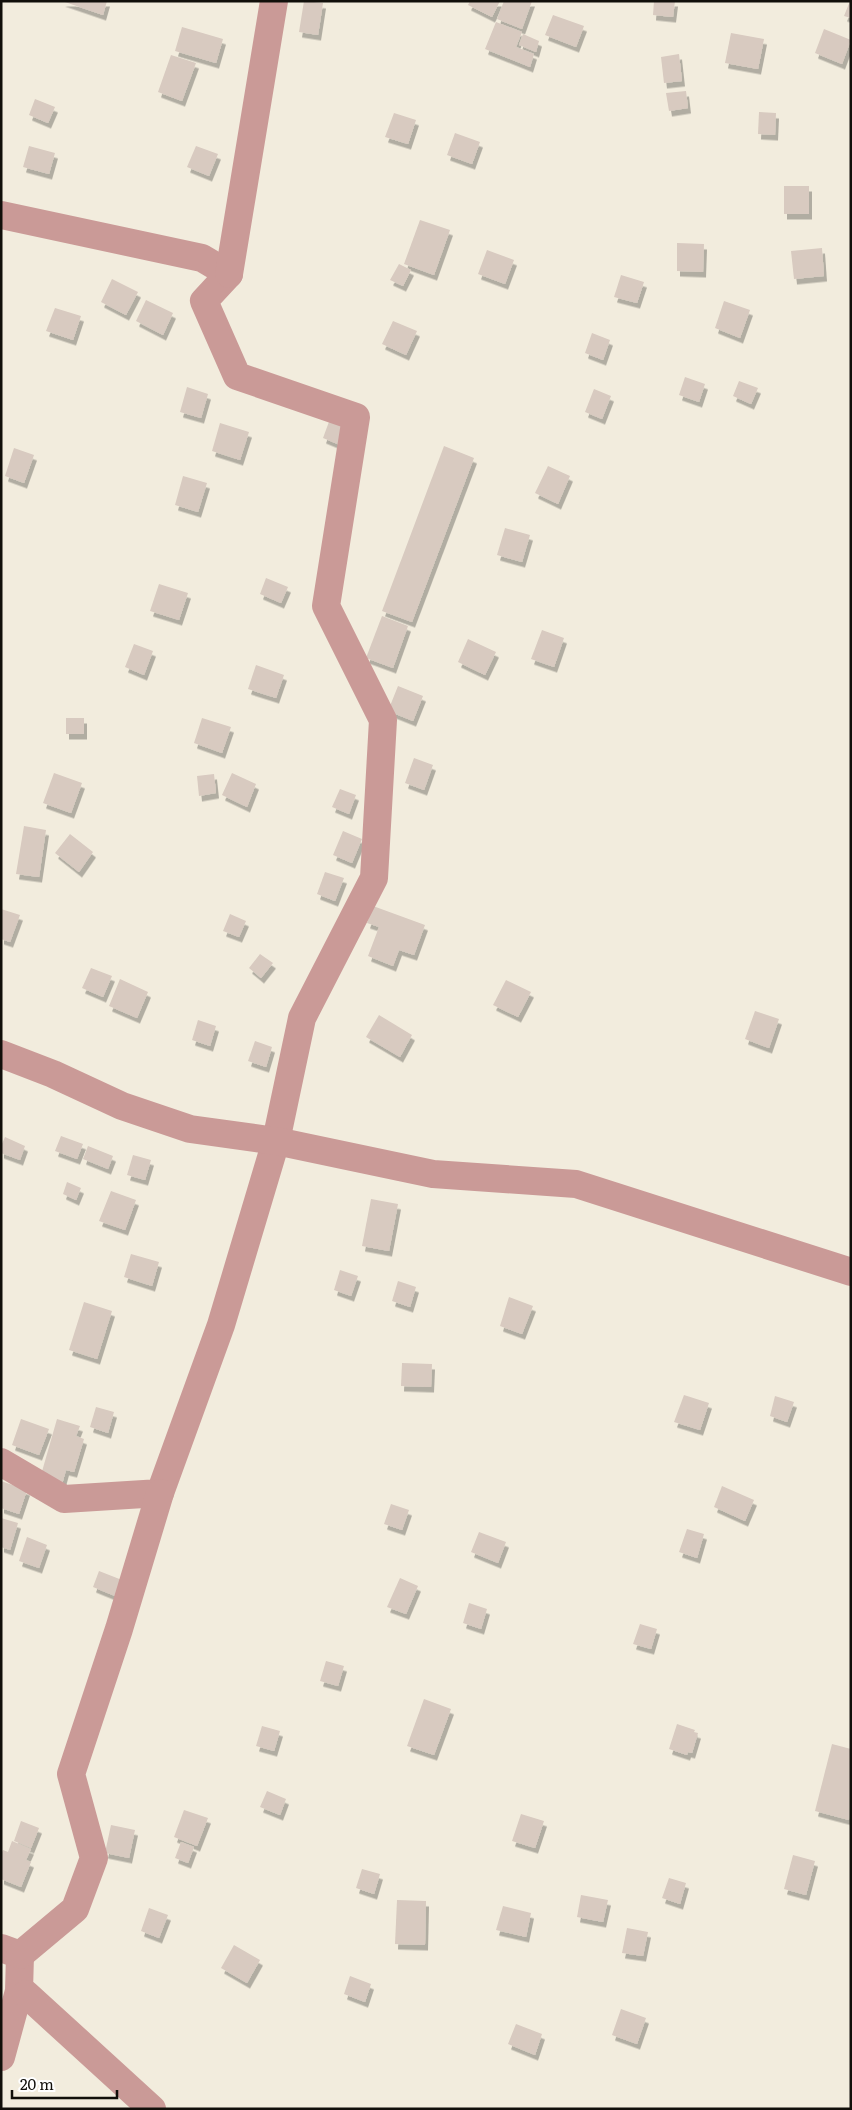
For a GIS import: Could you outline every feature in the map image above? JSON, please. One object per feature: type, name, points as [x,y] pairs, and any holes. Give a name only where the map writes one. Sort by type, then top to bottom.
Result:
[{"type":"street","points":[[1,2057],[19,1991],[11,1951],[76,1909],[94,1858],[71,1774],[120,1629],[160,1493],[221,1325],[276,1140],[302,1018],[374,878],[383,720],[326,606],[356,418],[237,376],[204,301],[229,274],[274,1]]},
{"type":"street","points":[[1,215],[202,258],[229,274]]},
{"type":"street","points":[[1,1054],[53,1074],[122,1106],[190,1129],[276,1140],[433,1174],[576,1184],[851,1272]]},
{"type":"street","points":[[1,1462],[64,1499],[160,1493]]},
{"type":"street","points":[[26,1994],[152,2109]]},
{"type":"building","points":[[62,1],[107,1],[103,15]]},
{"type":"building","points":[[304,1],[323,3],[318,35],[299,32]]},
{"type":"building","points":[[470,1],[500,1],[492,17],[468,5]]},
{"type":"building","points":[[504,1],[532,1],[522,29],[497,19]]},
{"type":"building","points":[[654,1],[675,1],[673,17],[653,15]]},
{"type":"building","points":[[851,1],[851,18],[844,16]]},
{"type":"building","points":[[553,15],[584,26],[576,47],[545,35]]},
{"type":"building","points":[[496,22],[522,32],[516,47],[534,54],[530,67],[485,49]]},
{"type":"building","points":[[182,27],[223,39],[216,63],[175,51]]},
{"type":"building","points":[[824,29],[851,40],[842,64],[815,53]]},
{"type":"building","points":[[731,33],[764,39],[758,69],[725,63]]},
{"type":"building","points":[[523,34],[539,41],[536,52],[519,45]]},
{"type":"building","points":[[679,54],[682,81],[664,83],[661,57]]},
{"type":"building","points":[[171,55],[196,63],[182,101],[158,92]]},
{"type":"building","points":[[686,91],[688,108],[669,111],[666,93]]},
{"type":"building","points":[[35,99],[55,107],[48,123],[29,115]]},
{"type":"building","points":[[759,112],[776,113],[775,135],[758,134]]},
{"type":"building","points":[[394,113],[416,120],[408,144],[385,137]]},
{"type":"building","points":[[455,133],[480,142],[472,164],[447,155]]},
{"type":"building","points":[[29,146],[55,153],[49,174],[23,167]]},
{"type":"building","points":[[196,146],[218,154],[209,176],[187,167]]},
{"type":"building","points":[[784,186],[809,186],[809,214],[784,214]]},
{"type":"building","points":[[420,220],[450,230],[434,275],[404,264]]},
{"type":"building","points":[[677,243],[704,244],[703,272],[677,271]]},
{"type":"building","points":[[822,248],[824,276],[794,279],[791,251]]},
{"type":"building","points":[[487,250],[514,260],[505,284],[478,274]]},
{"type":"building","points":[[399,264],[411,270],[403,286],[390,280]]},
{"type":"building","points":[[621,275],[644,282],[637,303],[614,297]]},
{"type":"building","points":[[112,279],[138,292],[126,315],[101,302]]},
{"type":"building","points":[[146,300],[173,313],[163,335],[136,321]]},
{"type":"building","points":[[724,301],[750,310],[740,338],[715,328]]},
{"type":"building","points":[[55,308],[81,316],[73,340],[46,331]]},
{"type":"building","points":[[393,321],[417,331],[406,355],[382,344]]},
{"type":"building","points":[[592,333],[610,340],[603,360],[585,353]]},
{"type":"building","points":[[685,377],[705,384],[699,402],[679,395]]},
{"type":"building","points":[[739,381],[758,388],[751,404],[733,396]]},
{"type":"building","points":[[187,387],[208,394],[201,418],[180,412]]},
{"type":"building","points":[[594,389],[611,396],[602,419],[585,412]]},
{"type":"building","points":[[330,419],[347,425],[340,445],[323,438]]},
{"type":"building","points":[[220,423],[249,432],[240,460],[212,451]]},
{"type":"building","points":[[444,446],[474,458],[412,622],[382,611]]},
{"type":"building","points":[[14,448],[34,455],[24,483],[5,476]]},
{"type":"building","points":[[548,466],[570,476],[558,504],[535,493]]},
{"type":"building","points":[[183,476],[207,483],[198,512],[175,505]]},
{"type":"building","points":[[505,528],[530,535],[522,562],[497,555]]},
{"type":"building","points":[[266,578],[288,587],[281,603],[260,594]]},
{"type":"building","points":[[159,584],[188,593],[179,620],[150,611]]},
{"type":"building","points":[[382,616],[408,626],[393,668],[366,658]]},
{"type":"building","points":[[542,630],[564,638],[554,667],[531,659]]},
{"type":"building","points":[[468,639],[496,652],[485,675],[458,662]]},
{"type":"building","points":[[134,644],[153,651],[144,675],[125,667]]},
{"type":"building","points":[[256,665],[284,675],[276,698],[248,689]]},
{"type":"building","points":[[398,686],[423,696],[413,721],[388,711]]},
{"type":"building","points":[[66,718],[84,718],[84,734],[66,734]]},
{"type":"building","points":[[202,718],[231,727],[222,753],[194,743]]},
{"type":"building","points":[[414,758],[433,765],[424,790],[405,783]]},
{"type":"building","points":[[54,773],[82,783],[71,813],[43,803]]},
{"type":"building","points":[[232,773],[256,784],[247,807],[222,795]]},
{"type":"building","points":[[214,774],[216,793],[199,796],[197,776]]},
{"type":"building","points":[[340,789],[356,795],[349,814],[332,807]]},
{"type":"building","points":[[24,826],[46,830],[39,877],[16,874]]},
{"type":"building","points":[[343,831],[362,839],[352,863],[333,855]]},
{"type":"building","points":[[70,834],[93,852],[79,872],[55,853]]},
{"type":"building","points":[[325,872],[344,878],[335,901],[317,894]]},
{"type":"building","points":[[373,906],[425,925],[414,955],[399,950],[393,966],[368,956],[379,927],[367,923]]},
{"type":"building","points":[[1,909],[20,915],[10,942],[1,939]]},
{"type":"building","points":[[230,914],[246,921],[239,937],[223,931]]},
{"type":"building","points":[[260,954],[273,963],[261,978],[249,968]]},
{"type":"building","points":[[91,968],[112,976],[103,997],[82,988]]},
{"type":"building","points":[[120,979],[148,992],[137,1018],[109,1006]]},
{"type":"building","points":[[506,980],[531,992],[518,1017],[493,1005]]},
{"type":"building","points":[[755,1011],[779,1019],[769,1048],[745,1039]]},
{"type":"building","points":[[379,1015],[412,1035],[400,1057],[366,1037]]},
{"type":"building","points":[[198,1020],[216,1026],[210,1046],[192,1040]]},
{"type":"building","points":[[255,1041],[272,1047],[266,1067],[248,1061]]},
{"type":"building","points":[[61,1136],[83,1144],[77,1159],[55,1151]]},
{"type":"building","points":[[5,1137],[25,1146],[20,1160],[1,1153],[1,1146]]},
{"type":"building","points":[[88,1146],[113,1156],[108,1169],[83,1159]]},
{"type":"building","points":[[133,1155],[151,1160],[145,1180],[127,1175]]},
{"type":"building","points":[[67,1182],[81,1188],[76,1200],[63,1194]]},
{"type":"building","points":[[111,1191],[136,1200],[125,1230],[99,1221]]},
{"type":"building","points":[[371,1199],[398,1204],[389,1251],[362,1246]]},
{"type":"building","points":[[131,1254],[159,1262],[152,1286],[124,1277]]},
{"type":"building","points":[[340,1270],[358,1276],[351,1296],[334,1290]]},
{"type":"building","points":[[398,1281],[416,1287],[410,1307],[392,1301]]},
{"type":"building","points":[[509,1297],[533,1306],[522,1334],[500,1326]]},
{"type":"building","points":[[84,1302],[112,1311],[97,1359],[69,1350]]},
{"type":"building","points":[[402,1363],[432,1364],[431,1387],[401,1386]]},
{"type":"building","points":[[684,1395],[709,1403],[700,1430],[674,1422]]},
{"type":"building","points":[[775,1396],[794,1402],[787,1422],[770,1416]]},
{"type":"building","points":[[96,1407],[114,1412],[108,1433],[90,1427]]},
{"type":"building","points":[[21,1419],[49,1429],[39,1455],[12,1445]]},
{"type":"building","points":[[57,1419],[80,1426],[76,1436],[84,1439],[74,1472],[66,1470],[61,1488],[39,1482]]},
{"type":"building","points":[[1,1481],[27,1490],[19,1514],[1,1508]]},
{"type":"building","points":[[722,1486],[754,1500],[745,1521],[714,1507]]},
{"type":"building","points":[[391,1504],[409,1510],[402,1530],[384,1524]]},
{"type":"building","points":[[1,1518],[18,1523],[10,1550],[1,1547]]},
{"type":"building","points":[[687,1529],[704,1534],[697,1558],[679,1552]]},
{"type":"building","points":[[479,1532],[506,1542],[498,1563],[471,1552]]},
{"type":"building","points":[[27,1537],[47,1545],[39,1568],[19,1561]]},
{"type":"building","points":[[99,1571],[122,1580],[115,1596],[93,1587]]},
{"type":"building","points":[[400,1578],[418,1586],[406,1614],[387,1607]]},
{"type":"building","points":[[469,1603],[487,1609],[481,1629],[463,1623]]},
{"type":"building","points":[[640,1624],[657,1629],[651,1649],[633,1644]]},
{"type":"building","points":[[326,1661],[344,1666],[338,1686],[320,1681]]},
{"type":"building","points":[[424,1699],[451,1709],[434,1755],[407,1746]]},
{"type":"building","points":[[677,1724],[695,1730],[694,1732],[698,1733],[692,1753],[688,1752],[687,1755],[669,1749]]},
{"type":"building","points":[[262,1726],[280,1731],[274,1751],[256,1746]]},
{"type":"building","points":[[832,1744],[851,1749],[849,1820],[815,1811]]},
{"type":"building","points":[[267,1791],[286,1799],[280,1815],[260,1807]]},
{"type":"building","points":[[184,1810],[208,1818],[197,1846],[174,1837]]},
{"type":"building","points":[[521,1814],[544,1821],[535,1848],[512,1841]]},
{"type":"building","points":[[21,1821],[39,1828],[31,1848],[14,1841]]},
{"type":"building","points":[[111,1825],[135,1830],[129,1858],[105,1853]]},
{"type":"building","points":[[12,1841],[31,1849],[26,1860],[31,1862],[21,1887],[1,1879],[1,1854],[3,1850],[8,1852]]},
{"type":"building","points":[[181,1842],[194,1847],[188,1863],[175,1858]]},
{"type":"building","points":[[793,1855],[815,1861],[806,1895],[784,1889]]},
{"type":"building","points":[[362,1869],[380,1874],[374,1894],[356,1888]]},
{"type":"building","points":[[669,1878],[686,1883],[680,1904],[662,1898]]},
{"type":"building","points":[[581,1895],[608,1900],[603,1922],[577,1917]]},
{"type":"building","points":[[397,1900],[426,1901],[425,1945],[395,1944]]},
{"type":"building","points":[[503,1906],[531,1913],[526,1937],[496,1930]]},
{"type":"building","points":[[149,1908],[168,1915],[159,1938],[141,1931]]},
{"type":"building","points":[[627,1928],[648,1932],[643,1956],[622,1953]]},
{"type":"building","points":[[234,1945],[260,1960],[247,1983],[221,1968]]},
{"type":"building","points":[[350,1976],[371,1984],[365,2002],[344,1994]]},
{"type":"building","points":[[621,2009],[646,2018],[637,2044],[612,2035]]},
{"type":"building","points":[[516,2024],[542,2034],[535,2055],[508,2044]]}]
